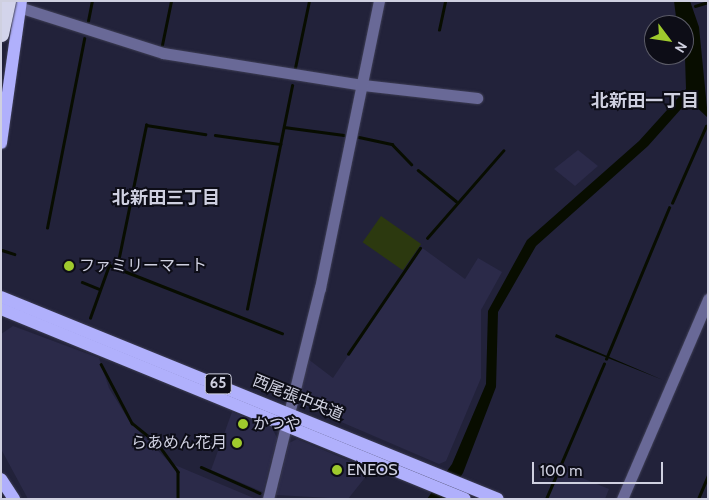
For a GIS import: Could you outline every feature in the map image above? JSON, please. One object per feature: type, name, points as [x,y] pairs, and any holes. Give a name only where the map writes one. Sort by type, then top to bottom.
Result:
[{"type":"highway","points":[[1,34],[16,3]]},
{"type":"main road","points":[[1,143],[16,3]]},
{"type":"main road","name":"西尾張中央道","points":[[1,297],[432,478],[463,493],[498,499]]},
{"type":"main road","name":"西尾張中央道","points":[[1,309],[288,417]]},
{"type":"main road","points":[[1,479],[14,499]]},
{"type":"street","points":[[268,499],[362,85],[379,1]]},
{"type":"street","points":[[1,2],[16,3],[163,53],[362,85],[477,98]]},
{"type":"street","points":[[622,499],[708,299]]},
{"type":"shaded area","points":[[674,1],[690,1],[699,27],[708,118],[689,100],[648,146],[536,246],[498,312],[496,387],[463,473],[446,499],[427,499],[452,464],[486,384],[488,311],[527,240],[639,141],[686,89],[685,65],[694,65],[694,15],[676,15]]},
{"type":"shaded area","points":[[578,150],[598,166],[575,186],[554,169]]},
{"type":"shaded area","points":[[421,247],[465,279],[478,258],[502,272],[481,310],[481,378],[446,461],[439,464],[304,406],[299,398],[308,359],[333,378]]},
{"type":"shaded area","points":[[13,326],[99,358],[109,388],[130,422],[170,463],[256,499],[28,499],[1,449],[1,334]]},
{"type":"shaded area","points":[[556,334],[607,356],[663,380],[555,337]]},
{"type":"shaded area","points":[[232,412],[272,428],[277,438],[263,492],[211,470]]},
{"type":"shaded area","points":[[297,439],[371,470],[348,499],[276,495],[289,443]]},
{"type":"shaded area","points":[[560,469],[609,489],[605,499],[548,499]]},
{"type":"green space","points":[[381,216],[421,244],[403,270],[363,242]]},
{"type":"waterway","points":[[88,21],[92,1]]},
{"type":"waterway","points":[[162,45],[171,1]]},
{"type":"waterway","points":[[295,68],[309,1]]},
{"type":"waterway","points":[[439,30],[445,1]]},
{"type":"waterway","points":[[695,6],[708,2]]},
{"type":"waterway","points":[[47,228],[84,39]]},
{"type":"waterway","points":[[247,309],[292,85]]},
{"type":"waterway","points":[[119,257],[146,125],[205,134]]},
{"type":"waterway","points":[[672,203],[706,126]]},
{"type":"waterway","points":[[284,127],[343,135]]},
{"type":"waterway","points":[[215,135],[280,144]]},
{"type":"waterway","points":[[359,137],[392,144],[411,164]]},
{"type":"waterway","points":[[427,238],[503,151]]},
{"type":"waterway","points":[[418,170],[456,201]]},
{"type":"waterway","points":[[606,359],[669,208]]},
{"type":"waterway","points":[[348,354],[420,248]]},
{"type":"waterway","points":[[2,250],[14,254]]},
{"type":"waterway","points":[[90,318],[109,265],[282,333]]},
{"type":"waterway","points":[[82,282],[99,289]]},
{"type":"waterway","points":[[101,364],[132,423],[158,444],[178,472],[178,499]]},
{"type":"waterway","points":[[546,499],[604,364]]},
{"type":"waterway","points":[[201,467],[260,493]]},
{"type":"waterway","points":[[698,499],[708,475]]},
{"type":"place","name":"ファミリーマート","points":[[69,266]]},
{"type":"place","name":"かつや","points":[[243,424]]},
{"type":"place","name":"らあめん花月","points":[[237,443]]},
{"type":"place","name":"ENEOS","points":[[337,470]]},
{"type":"district","name":"北新田一丁目","points":[[645,101]]},
{"type":"district","name":"北新田三丁目","points":[[166,198]]}]
